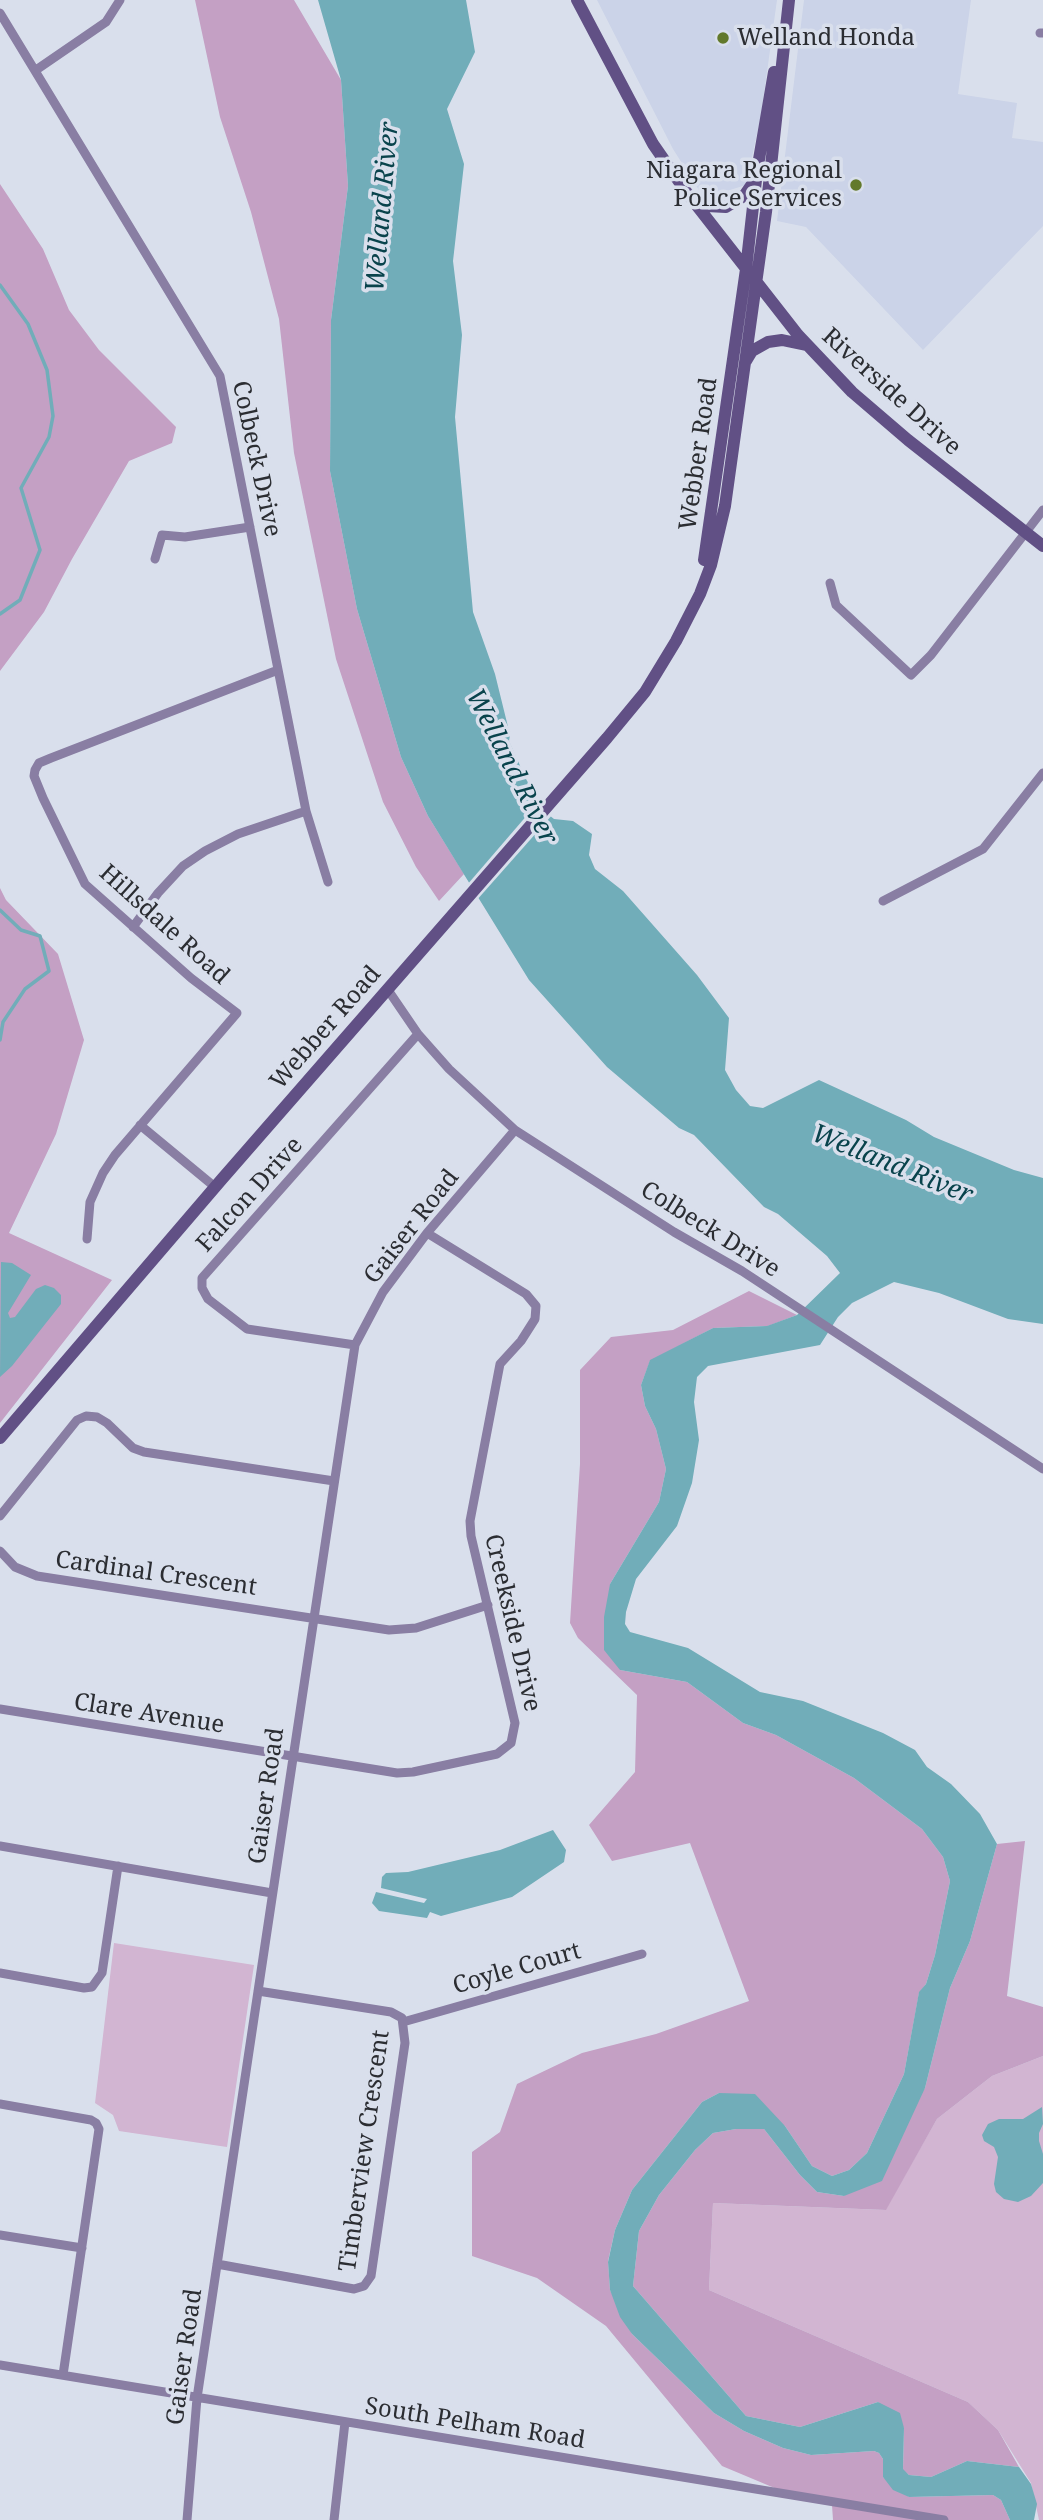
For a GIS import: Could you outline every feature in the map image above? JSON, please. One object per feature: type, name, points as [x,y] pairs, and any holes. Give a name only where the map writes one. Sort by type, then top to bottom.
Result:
[{"type":"main road","name":"Riverside Drive","points":[[577,0],[634,111],[687,193],[806,345],[852,392],[908,440],[1043,546]]},
{"type":"main road","points":[[784,31],[789,0]]},
{"type":"main road","name":"Webber Road","points":[[676,641],[694,594],[710,530],[757,171],[784,31]]},
{"type":"main road","name":"Webber Road","points":[[0,1438],[645,692],[676,641],[700,594],[722,523],[766,212],[784,31]]},
{"type":"main road","points":[[687,193],[707,206],[732,205],[749,191],[757,171]]},
{"type":"main road","points":[[744,367],[752,351],[768,342],[782,340],[806,345]]},
{"type":"street","points":[[36,71],[106,22],[120,0]]},
{"type":"street","name":"Colbeck Drive","points":[[0,13],[220,376],[306,811],[327,882]]},
{"type":"street","points":[[830,583],[836,605],[911,675],[931,655],[1043,510]]},
{"type":"street","points":[[155,559],[162,535],[185,537],[250,527]]},
{"type":"street","name":"Hillsdale Road","points":[[87,1239],[88,1213],[95,1188],[115,1155],[237,1013],[191,978],[85,884],[43,798],[34,776],[35,770],[39,763],[51,758],[278,670]]},
{"type":"street","points":[[883,901],[983,849],[1043,773]]},
{"type":"street","points":[[133,927],[158,893],[183,866],[205,850],[238,834],[306,811]]},
{"type":"street","name":"Colbeck Drive","points":[[388,990],[418,1034],[458,1077],[515,1130],[674,1232],[742,1271],[1043,1469]]},
{"type":"street","name":"Falcon Drive","points":[[355,1345],[247,1329],[208,1299],[202,1288],[202,1278],[418,1034]]},
{"type":"street","points":[[140,1125],[215,1187]]},
{"type":"street","name":"Gaiser Road","points":[[187,2520],[197,2398],[355,1345],[383,1292],[427,1233],[515,1130]]},
{"type":"street","name":"Creekside Drive","points":[[293,1756],[397,1773],[497,1754],[506,1749],[515,1734],[516,1723],[471,1536],[470,1521],[500,1364],[535,1319],[536,1306],[526,1294],[427,1233]]},
{"type":"street","points":[[0,1516],[77,1420],[86,1416],[97,1417],[107,1423],[133,1448],[144,1452],[334,1481]]},
{"type":"street","name":"Cardinal Crescent","points":[[0,1551],[15,1567],[37,1576],[390,1630],[416,1628],[488,1605]]},
{"type":"street","name":"Clare Avenue","points":[[0,1709],[293,1756]]},
{"type":"street","points":[[0,1846],[272,1893]]},
{"type":"street","points":[[0,1973],[84,1988],[92,1987],[102,1973],[118,1866]]},
{"type":"street","name":"Coyle Court","points":[[403,2022],[642,1954]]},
{"type":"street","name":"Timberview Crescent","points":[[217,2264],[354,2289],[364,2286],[371,2276],[405,2043],[402,2018],[391,2012],[258,1991]]},
{"type":"street","points":[[0,2104],[83,2118],[96,2123],[99,2137],[63,2375]]},
{"type":"street","points":[[0,2235],[82,2248]]},
{"type":"street","name":"South Pelham Road","points":[[0,2365],[944,2520]]},
{"type":"street","points":[[334,2520],[345,2422]]},
{"type":"shaded area","points":[[195,0],[294,0],[341,80],[348,186],[331,320],[330,471],[357,609],[401,757],[428,816],[464,874],[439,901],[416,867],[383,802],[336,659],[294,453],[279,319],[251,212],[220,117]]},
{"type":"shaded area","points":[[597,0],[777,0],[761,115],[746,185],[704,198],[673,149]]},
{"type":"shaded area","points":[[804,0],[971,0],[958,94],[1017,103],[1012,138],[1043,142],[1043,226],[923,350],[806,227],[777,221]]},
{"type":"shaded area","points":[[0,184],[43,249],[69,310],[99,350],[176,427],[172,443],[129,461],[44,612],[0,671]]},
{"type":"shaded area","points":[[0,888],[6,900],[58,954],[84,1040],[56,1134],[9,1233],[112,1280],[0,1423]]},
{"type":"shaded area","points":[[749,1291],[797,1315],[768,1326],[713,1328],[650,1361],[641,1385],[645,1406],[656,1429],[666,1469],[659,1502],[610,1584],[620,1670],[687,1682],[743,1723],[776,1735],[854,1778],[922,1829],[943,1857],[950,1881],[935,1955],[926,1984],[919,1993],[904,2074],[867,2153],[849,2170],[832,2176],[812,2166],[785,2126],[719,2093],[702,2102],[632,2190],[615,2230],[608,2261],[610,2290],[632,2334],[714,2413],[744,2431],[783,2448],[811,2455],[874,2451],[883,2459],[883,2477],[909,2497],[993,2495],[1001,2500],[1010,2520],[833,2520],[832,2505],[796,2497],[722,2466],[606,2326],[537,2278],[472,2256],[472,2152],[500,2132],[517,2084],[582,2053],[656,2034],[749,2001],[690,1843],[612,1861],[589,1825],[635,1772],[637,1695],[578,1638],[570,1623],[580,1464],[580,1370],[611,1337],[673,1330]]},
{"type":"shaded area","points":[[1025,1841],[1007,1996],[1043,2007],[1043,2056],[992,2076],[937,2119],[886,2210],[713,2203],[709,2290],[968,2402],[998,2430],[1019,2467],[967,2461],[931,2477],[909,2475],[903,2470],[904,2428],[878,2402],[800,2427],[746,2416],[633,2286],[639,2231],[659,2195],[695,2150],[713,2133],[736,2129],[764,2129],[817,2192],[844,2196],[925,2088],[950,1988],[970,1941],[997,1844]]},
{"type":"shaded area","points":[[114,1943],[254,1965],[227,2147],[119,2131],[113,2115],[95,2103]]},
{"type":"shaded area","points":[[1043,2056],[1043,2520],[1039,2520],[1031,2483],[998,2430],[968,2402],[709,2290],[713,2203],[885,2210],[937,2119],[992,2076]]},
{"type":"water","name":"Welland River","points":[[318,0],[466,0],[475,52],[447,109],[464,164],[453,261],[462,335],[455,417],[473,612],[495,674],[510,735],[509,741],[544,811],[554,819],[573,821],[592,834],[589,855],[595,869],[623,891],[697,975],[729,1018],[725,1070],[736,1090],[750,1106],[763,1108],[819,1080],[906,1120],[934,1137],[1014,1170],[1043,1178],[1043,1324],[1008,1319],[939,1293],[894,1282],[852,1303],[838,1317],[820,1345],[708,1366],[697,1377],[694,1402],[699,1440],[692,1483],[677,1526],[636,1579],[625,1624],[630,1632],[688,1648],[760,1692],[803,1701],[883,1733],[915,1750],[927,1767],[951,1784],[980,1814],[997,1844],[970,1941],[950,1988],[925,2088],[882,2181],[844,2196],[817,2192],[764,2129],[736,2129],[713,2133],[695,2150],[659,2195],[639,2231],[633,2286],[746,2416],[800,2427],[878,2402],[900,2413],[904,2428],[903,2469],[909,2475],[931,2477],[967,2461],[1019,2467],[1031,2484],[1037,2504],[1034,2520],[1010,2520],[1001,2500],[993,2495],[909,2497],[893,2490],[883,2477],[883,2459],[874,2451],[811,2455],[783,2448],[744,2431],[714,2413],[632,2334],[620,2317],[610,2290],[608,2262],[615,2230],[632,2190],[702,2102],[719,2093],[755,2094],[785,2126],[812,2166],[832,2176],[849,2170],[867,2153],[904,2074],[919,1992],[926,1984],[935,1955],[950,1881],[943,1857],[922,1829],[854,1778],[776,1735],[743,1723],[687,1682],[620,1670],[604,1650],[604,1617],[610,1584],[659,1502],[666,1469],[656,1429],[645,1406],[641,1385],[650,1360],[713,1328],[767,1326],[797,1315],[840,1273],[827,1256],[778,1214],[764,1207],[694,1135],[679,1128],[607,1067],[529,980],[428,816],[401,757],[357,609],[330,471],[331,320],[348,186],[341,80]]},
{"type":"water","points":[[1,1262],[12,1263],[31,1275],[8,1313],[10,1318],[15,1317],[36,1289],[45,1285],[54,1288],[61,1295],[61,1304],[12,1366],[0,1377]]},
{"type":"water","points":[[553,1830],[566,1850],[564,1862],[512,1897],[441,1916],[430,1912],[427,1918],[379,1911],[372,1903],[376,1892],[424,1903],[427,1899],[381,1888],[382,1877],[386,1873],[408,1872],[500,1850]]},
{"type":"water","points":[[1042,2107],[1043,2124],[1039,2141],[1043,2154],[1043,2183],[1031,2196],[1018,2202],[1004,2199],[996,2192],[994,2184],[998,2157],[994,2147],[984,2141],[982,2135],[988,2124],[999,2119],[1023,2119]]},
{"type":"pier","points":[[541,799],[553,814],[476,901],[467,885]]},
{"type":"waterway","points":[[0,285],[28,324],[47,370],[53,416],[49,437],[21,488],[40,550],[20,600],[0,614]]},
{"type":"waterway","points":[[0,910],[21,930],[40,936],[49,971],[25,989],[3,1022],[0,1040]]},
{"type":"place","name":"Welland Honda","points":[[723,38]]},
{"type":"place","name":"Niagara Regional Police Services","points":[[856,185]]}]
